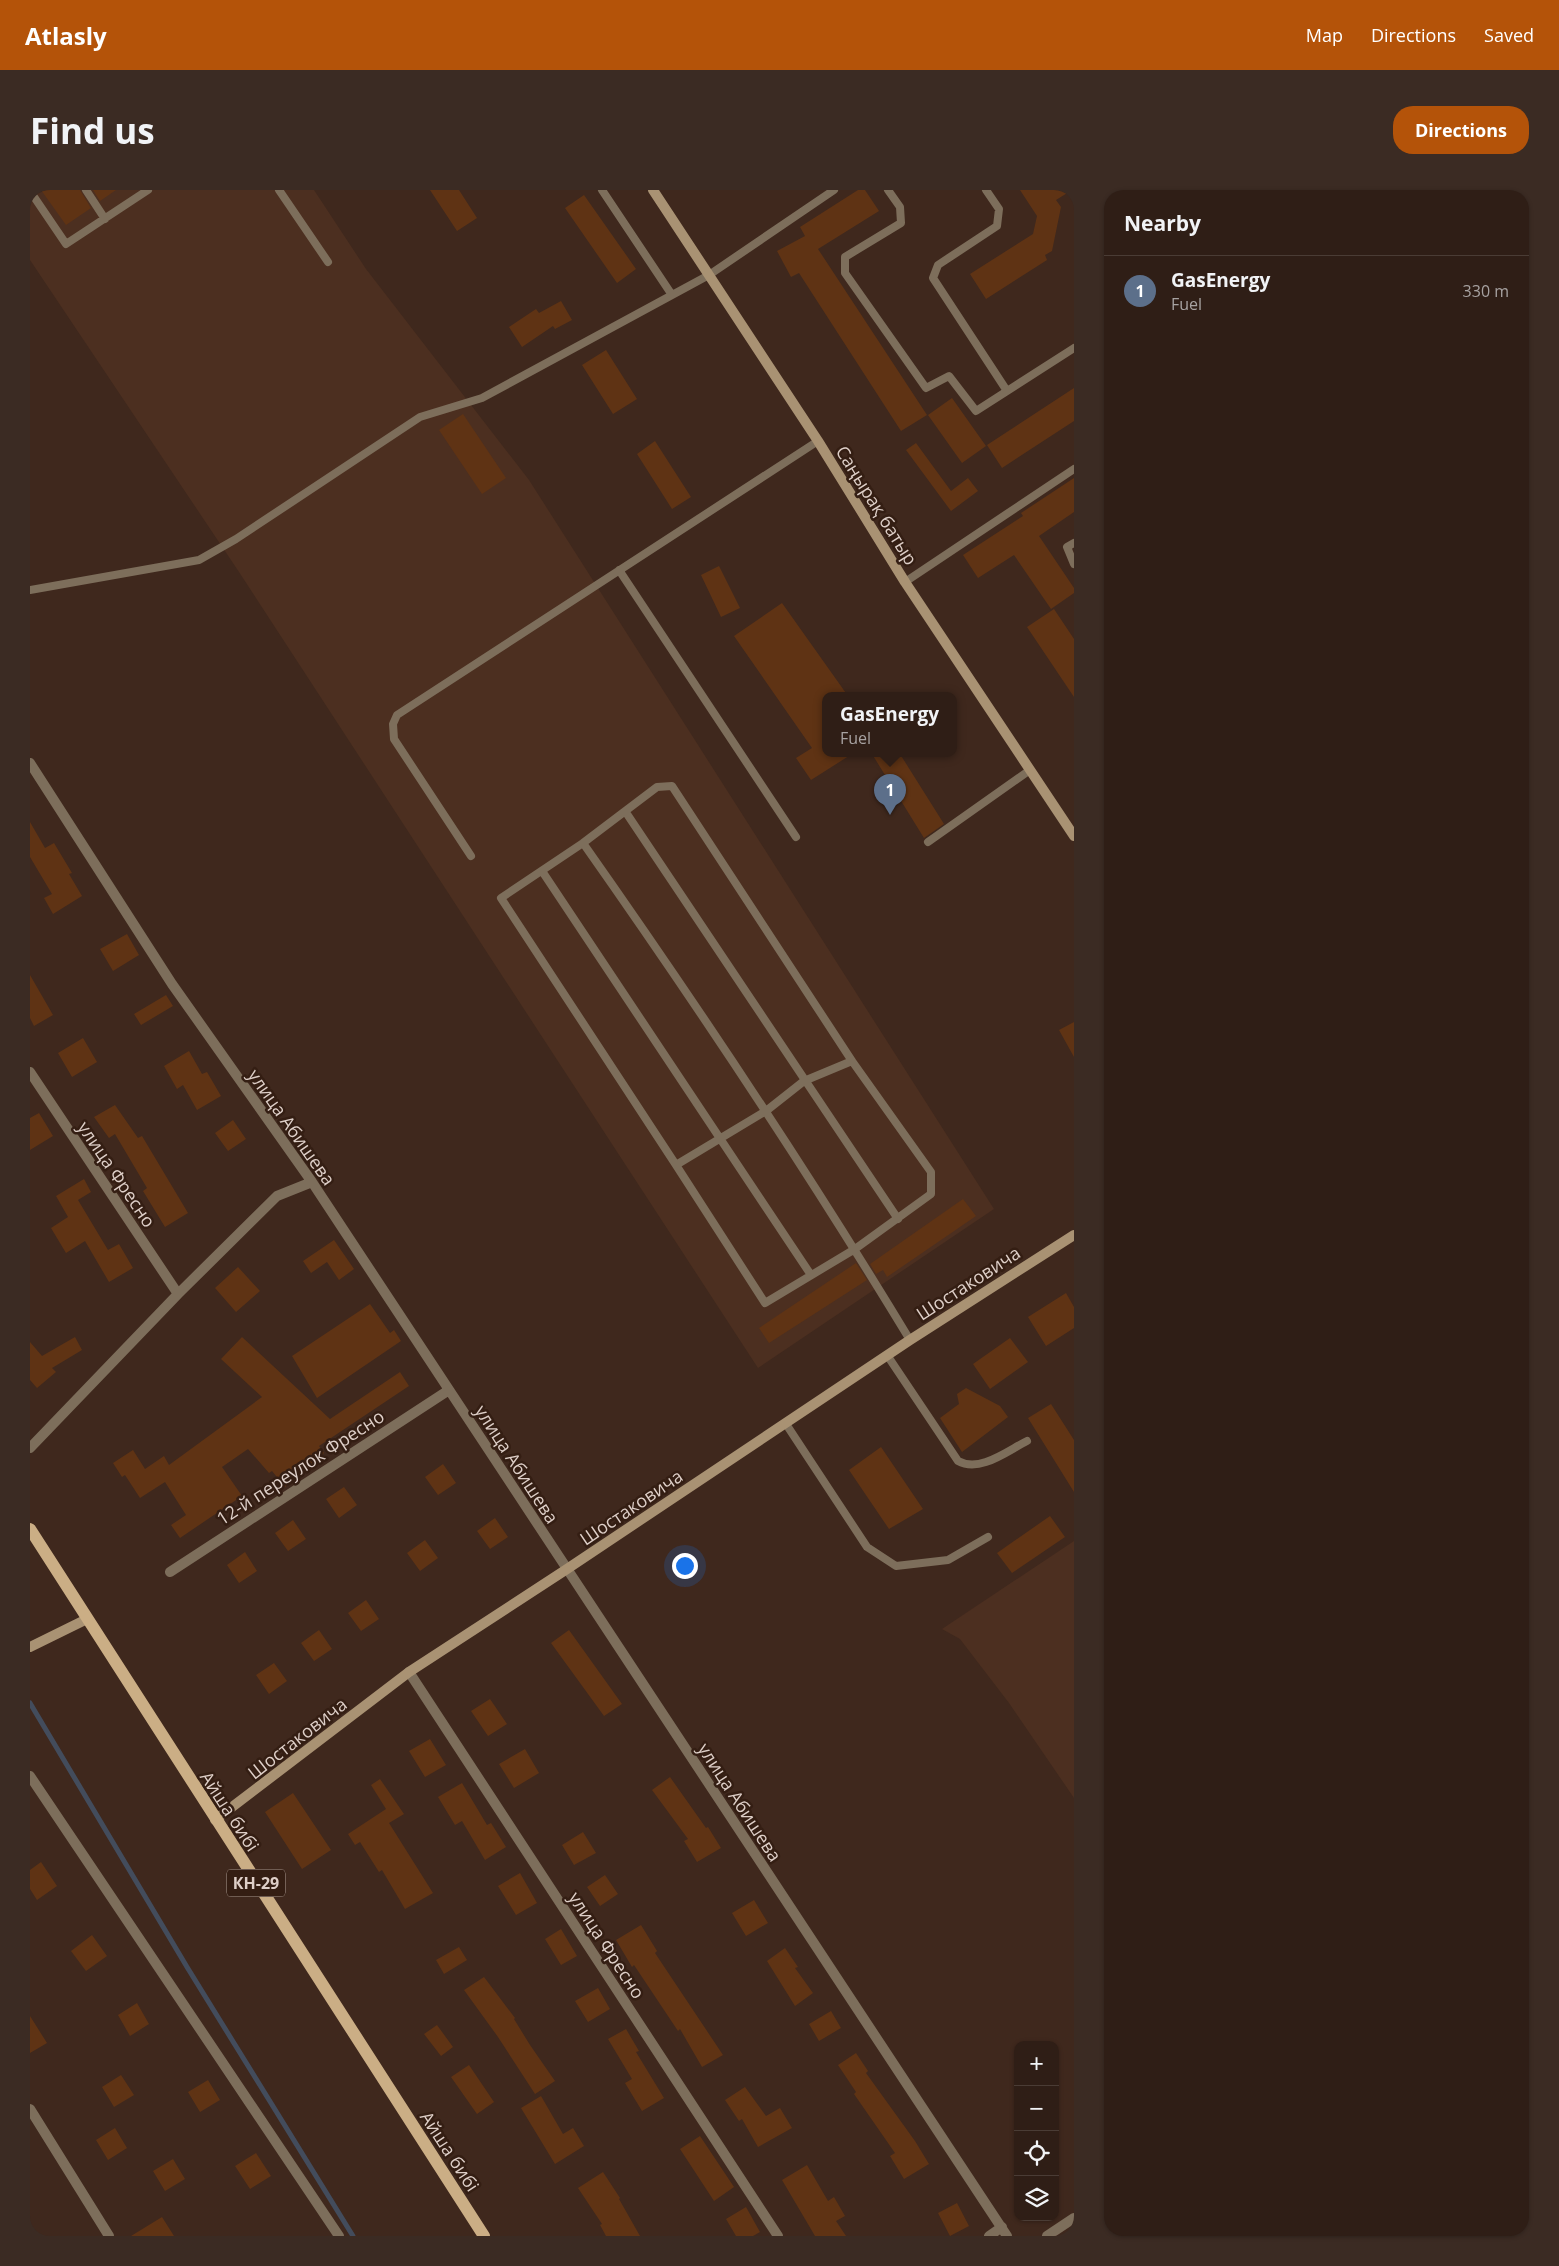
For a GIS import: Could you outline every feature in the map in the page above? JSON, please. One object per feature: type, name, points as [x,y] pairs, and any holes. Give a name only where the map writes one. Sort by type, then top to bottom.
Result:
[{"type":"main road","name":"Айша бибі","points":[[30,1529],[484,2236]]},
{"type":"street","name":"Саңырақ батыр","points":[[653,190],[818,442],[905,582],[1074,836]]},
{"type":"street","name":"улица Абишева","points":[[30,763],[172,984],[312,1182],[1004,2232]]},
{"type":"street","name":"улица Фресно","points":[[30,1072],[178,1294]]},
{"type":"street","points":[[30,1448],[178,1294],[277,1196],[312,1182]]},
{"type":"street","name":"Шостаковича","points":[[216,1820],[409,1672],[567,1570],[887,1355],[1074,1235]]},
{"type":"street","name":"12-й переулок Фресно","points":[[170,1572],[449,1390]]},
{"type":"street","points":[[30,1647],[87,1619]]},
{"type":"street","name":"улица Фресно","points":[[409,1672],[778,2236]]},
{"type":"street","points":[[30,1776],[339,2236]]},
{"type":"street","points":[[30,2109],[105,2234]]},
{"type":"street","points":[[1047,2236],[1074,2218]]},
{"type":"street","points":[[989,2236],[1004,2232]]},
{"type":"lane","points":[[86,190],[105,219]]},
{"type":"lane","points":[[30,192],[66,244],[148,190]]},
{"type":"lane","points":[[279,190],[328,262]]},
{"type":"lane","points":[[602,190],[672,295]]},
{"type":"lane","points":[[30,590],[199,560],[236,539],[420,417],[482,398],[709,275],[834,190]]},
{"type":"lane","points":[[888,190],[900,207],[901,223],[845,257],[845,273],[926,388],[949,376],[976,411],[1074,348]]},
{"type":"lane","points":[[986,190],[999,210],[997,226],[938,265],[933,278],[1007,391]]},
{"type":"lane","points":[[471,856],[394,739],[393,724],[397,715],[818,442]]},
{"type":"lane","points":[[905,582],[1074,469]]},
{"type":"lane","points":[[1074,543],[1067,547],[1074,564]]},
{"type":"lane","points":[[619,570],[796,837]]},
{"type":"lane","points":[[928,842],[1030,770]]},
{"type":"lane","points":[[672,786],[852,1062],[931,1172],[931,1194],[855,1249],[765,1303],[501,898],[584,843],[625,811],[657,787],[672,786]]},
{"type":"lane","points":[[625,811],[804,1082],[898,1219]]},
{"type":"lane","points":[[584,843],[686,989],[855,1249],[910,1340]]},
{"type":"lane","points":[[542,871],[811,1276]]},
{"type":"lane","points":[[676,1164],[766,1111],[804,1082],[852,1062]]},
{"type":"lane","points":[[887,1355],[958,1461],[970,1465],[980,1465],[1027,1440]]},
{"type":"lane","points":[[786,1424],[868,1547],[896,1566],[948,1560],[988,1537]]},
{"type":"shaded area","points":[[30,190],[314,190],[366,269],[529,480],[994,1209],[758,1368],[239,572],[30,260]]},
{"type":"shaded area","points":[[1074,1541],[1074,1798],[1009,1703],[960,1639],[942,1629]]},
{"type":"building","points":[[41,190],[80,190],[91,208],[66,225]]},
{"type":"building","points":[[93,190],[116,190],[100,201]]},
{"type":"building","points":[[430,190],[459,190],[477,218],[457,231]]},
{"type":"building","points":[[858,190],[865,190],[879,211],[818,249],[927,415],[901,431],[799,273],[791,277],[777,251],[805,236],[800,227]]},
{"type":"building","points":[[1020,190],[1072,190],[1056,200],[1061,207],[1052,251],[1045,255],[1047,260],[986,299],[970,274],[1033,234],[1037,216]]},
{"type":"building","points":[[584,195],[636,269],[617,283],[565,208]]},
{"type":"building","points":[[561,301],[572,320],[555,329],[553,326],[522,347],[509,327],[536,309],[539,313]]},
{"type":"building","points":[[606,350],[637,399],[613,414],[582,365]]},
{"type":"building","points":[[1074,388],[1074,421],[1002,468],[987,445]]},
{"type":"building","points":[[952,398],[986,446],[962,463],[928,415]]},
{"type":"building","points":[[463,414],[506,478],[482,494],[439,430]]},
{"type":"building","points":[[655,441],[691,497],[672,509],[637,454]]},
{"type":"building","points":[[916,443],[951,491],[968,478],[978,491],[951,511],[906,450]]},
{"type":"building","points":[[1074,478],[1074,512],[1039,536],[1074,588],[1074,593],[1051,609],[1014,555],[978,578],[963,555],[1023,516],[1021,513]]},
{"type":"building","points":[[719,566],[740,608],[721,617],[701,575]]},
{"type":"building","points":[[782,603],[845,692],[822,692],[822,757],[847,757],[811,780],[796,758],[812,748],[734,636]]},
{"type":"building","points":[[1054,609],[1074,639],[1074,697],[1027,627]]},
{"type":"building","points":[[874,757],[902,757],[944,824],[924,838]]},
{"type":"building","points":[[30,822],[45,848],[54,843],[72,873],[69,874],[82,896],[53,914],[44,898],[52,894],[30,857]]},
{"type":"building","points":[[127,934],[139,955],[113,971],[100,949]]},
{"type":"building","points":[[30,975],[53,1015],[34,1026],[30,1018]]},
{"type":"building","points":[[166,995],[173,1006],[141,1025],[134,1014]]},
{"type":"building","points":[[1074,1022],[1074,1057],[1059,1030]]},
{"type":"building","points":[[83,1038],[97,1062],[72,1077],[58,1053]]},
{"type":"building","points":[[189,1051],[202,1074],[207,1072],[221,1096],[197,1110],[183,1085],[177,1089],[164,1066]]},
{"type":"building","points":[[115,1105],[138,1138],[142,1136],[188,1213],[165,1227],[143,1191],[147,1188],[115,1134],[109,1138],[94,1117]]},
{"type":"building","points":[[39,1113],[53,1136],[30,1150],[30,1118]]},
{"type":"building","points":[[233,1120],[246,1139],[228,1151],[215,1133]]},
{"type":"building","points":[[84,1179],[91,1192],[78,1200],[108,1250],[119,1244],[133,1268],[109,1282],[85,1241],[66,1253],[51,1228],[68,1217],[56,1196]]},
{"type":"building","points":[[963,1199],[976,1216],[887,1277],[883,1270],[876,1274],[870,1264]]},
{"type":"building","points":[[334,1240],[354,1269],[339,1280],[327,1262],[311,1273],[303,1261]]},
{"type":"building","points":[[856,1263],[867,1280],[769,1343],[759,1328]]},
{"type":"building","points":[[238,1267],[260,1291],[236,1312],[215,1288]]},
{"type":"building","points":[[1066,1293],[1074,1307],[1074,1328],[1046,1346],[1028,1317]]},
{"type":"building","points":[[370,1304],[390,1333],[394,1330],[401,1341],[317,1398],[292,1356]]},
{"type":"building","points":[[75,1337],[82,1350],[52,1368],[56,1372],[37,1388],[30,1380],[30,1342],[42,1356]]},
{"type":"building","points":[[242,1337],[330,1419],[400,1372],[409,1386],[319,1446],[324,1453],[285,1487],[272,1471],[269,1473],[248,1449],[222,1467],[242,1496],[180,1538],[171,1525],[186,1515],[165,1482],[140,1498],[125,1475],[122,1477],[113,1463],[133,1450],[145,1469],[164,1456],[169,1465],[262,1397],[221,1359]]},
{"type":"building","points":[[1010,1338],[1028,1362],[990,1389],[973,1364]]},
{"type":"building","points":[[966,1388],[1000,1406],[1008,1417],[962,1452],[940,1418],[959,1404],[957,1394]]},
{"type":"building","points":[[1051,1404],[1074,1440],[1074,1492],[1028,1418]]},
{"type":"building","points":[[881,1447],[923,1509],[889,1529],[849,1470]]},
{"type":"building","points":[[443,1464],[456,1483],[438,1495],[425,1477]]},
{"type":"building","points":[[344,1487],[357,1505],[339,1518],[326,1499]]},
{"type":"building","points":[[1050,1516],[1065,1537],[1012,1573],[997,1553]]},
{"type":"building","points":[[495,1518],[508,1537],[490,1549],[477,1531]]},
{"type":"building","points":[[293,1520],[306,1539],[288,1551],[275,1533]]},
{"type":"building","points":[[425,1540],[438,1558],[420,1571],[407,1553]]},
{"type":"building","points":[[245,1552],[257,1571],[239,1583],[227,1565]]},
{"type":"building","points":[[366,1600],[379,1619],[361,1631],[348,1613]]},
{"type":"building","points":[[319,1630],[332,1649],[314,1661],[301,1643]]},
{"type":"building","points":[[569,1630],[622,1704],[604,1716],[551,1643]]},
{"type":"building","points":[[274,1663],[287,1681],[269,1694],[256,1675]]},
{"type":"building","points":[[490,1699],[507,1724],[488,1736],[471,1711]]},
{"type":"building","points":[[430,1739],[446,1765],[425,1777],[409,1751]]},
{"type":"building","points":[[525,1749],[539,1773],[514,1788],[499,1764]]},
{"type":"building","points":[[670,1777],[706,1828],[708,1827],[721,1848],[697,1862],[684,1841],[688,1839],[652,1790]]},
{"type":"building","points":[[380,1779],[404,1814],[389,1823],[433,1893],[405,1909],[382,1870],[379,1872],[360,1842],[355,1845],[348,1834],[386,1809],[371,1785]]},
{"type":"building","points":[[462,1783],[487,1825],[491,1823],[506,1847],[485,1860],[462,1821],[455,1825],[438,1797]]},
{"type":"building","points":[[293,1793],[331,1850],[302,1869],[265,1812]]},
{"type":"building","points":[[583,1832],[596,1853],[574,1865],[562,1845]]},
{"type":"building","points":[[41,1862],[57,1886],[37,1900],[30,1889],[30,1870]]},
{"type":"building","points":[[520,1873],[537,1903],[516,1915],[498,1886]]},
{"type":"building","points":[[605,1875],[618,1894],[600,1906],[587,1887]]},
{"type":"building","points":[[754,1900],[768,1923],[746,1936],[732,1913]]},
{"type":"building","points":[[641,1925],[657,1951],[655,1953],[723,2055],[702,2067],[680,2029],[678,2031],[634,1965],[632,1967],[616,1940]]},
{"type":"building","points":[[561,1929],[577,1956],[561,1965],[545,1939]]},
{"type":"building","points":[[92,1935],[107,1956],[86,1971],[71,1951]]},
{"type":"building","points":[[459,1947],[467,1960],[444,1974],[436,1960]]},
{"type":"building","points":[[785,1948],[798,1967],[795,1968],[813,1993],[795,2006],[767,1961]]},
{"type":"building","points":[[484,1977],[515,2018],[530,2045],[555,2081],[535,2094],[498,2037],[464,1990]]},
{"type":"building","points":[[598,1988],[610,2009],[588,2022],[575,2001]]},
{"type":"building","points":[[137,2003],[149,2024],[130,2036],[118,2015]]},
{"type":"building","points":[[831,2011],[841,2028],[819,2041],[809,2024]]},
{"type":"building","points":[[30,2016],[47,2043],[30,2053]]},
{"type":"building","points":[[437,2025],[453,2047],[441,2056],[424,2034]]},
{"type":"building","points":[[626,2029],[639,2051],[636,2052],[664,2098],[642,2111],[625,2083],[632,2079],[608,2039]]},
{"type":"building","points":[[856,2053],[868,2071],[866,2073],[915,2141],[929,2164],[904,2179],[890,2156],[895,2153],[854,2094],[856,2092],[838,2065]]},
{"type":"building","points":[[469,2065],[494,2102],[477,2114],[451,2077]]},
{"type":"building","points":[[121,2075],[134,2095],[114,2107],[102,2087]]},
{"type":"building","points":[[208,2080],[220,2100],[200,2112],[188,2092]]},
{"type":"building","points":[[745,2087],[766,2116],[780,2108],[792,2128],[758,2147],[742,2119],[739,2121],[725,2100]]},
{"type":"building","points":[[541,2096],[563,2134],[573,2128],[584,2146],[555,2164],[521,2108]]},
{"type":"building","points":[[115,2128],[127,2148],[108,2160],[96,2140]]},
{"type":"building","points":[[700,2136],[734,2187],[714,2201],[680,2149]]},
{"type":"building","points":[[256,2153],[271,2176],[250,2189],[235,2166]]},
{"type":"building","points":[[173,2159],[185,2179],[165,2191],[153,2171]]},
{"type":"building","points":[[807,2165],[828,2201],[834,2197],[845,2216],[836,2221],[846,2236],[815,2236],[782,2180]]},
{"type":"building","points":[[603,2172],[620,2198],[640,2236],[606,2236],[600,2225],[602,2224],[578,2188]]},
{"type":"building","points":[[957,2203],[969,2226],[950,2236],[938,2213]]},
{"type":"building","points":[[746,2207],[760,2232],[753,2236],[736,2236],[726,2219]]},
{"type":"building","points":[[162,2217],[174,2236],[131,2236]]},
{"type":"waterway","points":[[30,1703],[187,1967],[353,2236]]},
{"type":"place","name":"GasEnergy","points":[[890,815]]}]
